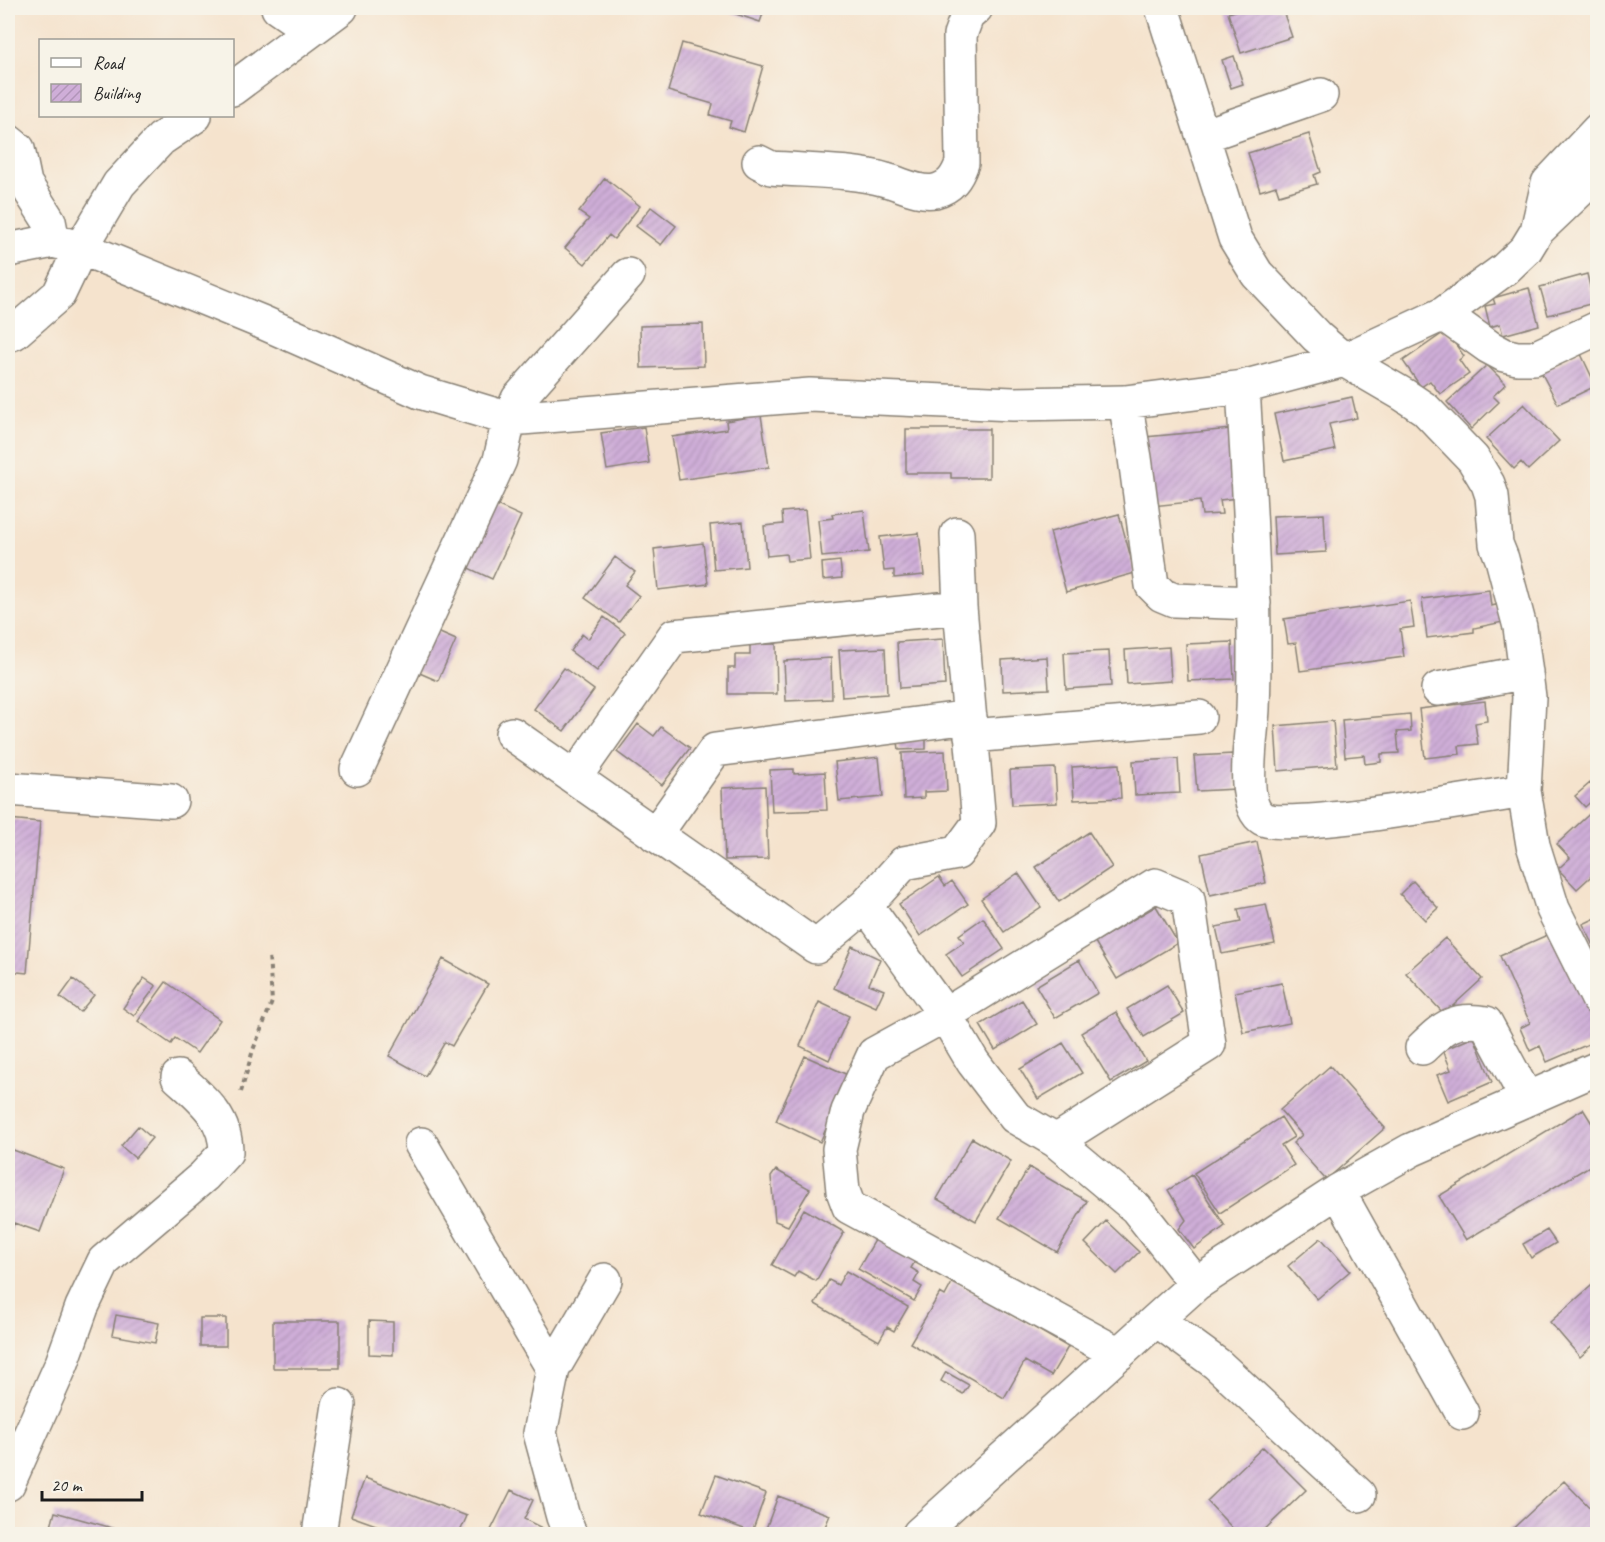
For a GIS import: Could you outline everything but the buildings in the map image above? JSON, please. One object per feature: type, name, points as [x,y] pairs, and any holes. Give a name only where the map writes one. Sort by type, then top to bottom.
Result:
[{"type":"street","points":[[278,8],[310,30]]},
{"type":"street","points":[[234,89],[341,8]]},
{"type":"street","points":[[759,162],[771,168],[862,174],[915,190],[934,191],[950,184],[957,177],[962,163],[960,35],[967,16],[976,8]]},
{"type":"street","points":[[1155,8],[1203,136],[1235,238],[1257,274],[1317,337],[1344,360],[1404,394],[1425,409],[1463,447],[1484,477],[1492,496],[1496,544],[1520,627],[1526,672],[1528,697],[1524,791],[1533,845],[1553,909],[1598,999]]},
{"type":"street","points":[[1203,136],[1321,95]]},
{"type":"street","points":[[8,335],[14,333],[59,294],[67,245],[161,139],[194,117]]},
{"type":"street","points":[[1537,231],[1548,183],[1598,130]]},
{"type":"street","points":[[8,141],[18,149],[25,183],[67,245]]},
{"type":"street","points":[[8,250],[67,245],[264,323],[420,392],[509,419],[810,395],[1013,404],[1125,402],[1243,387],[1344,360],[1443,314],[1505,269],[1526,249],[1537,231],[1572,195],[1598,173]]},
{"type":"street","points":[[357,769],[500,460],[509,419],[518,399],[628,275]]},
{"type":"street","points":[[1443,314],[1489,347],[1504,355],[1517,357],[1534,358],[1598,328]]},
{"type":"street","points":[[1243,387],[1254,603],[1253,709],[1249,788],[1254,809],[1263,819],[1283,823],[1395,810],[1524,791]]},
{"type":"street","points":[[1125,402],[1136,458],[1152,585],[1162,596],[1174,600],[1254,603]]},
{"type":"street","points":[[512,734],[816,947],[866,905],[904,863],[957,853],[979,823],[960,607],[957,534]]},
{"type":"street","points":[[575,777],[674,636],[960,607]]},
{"type":"street","points":[[1438,689],[1526,672]]},
{"type":"street","points":[[655,835],[715,750],[970,727],[1199,717]]},
{"type":"street","points":[[8,789],[171,801]]},
{"type":"street","points":[[1056,1141],[1209,1044],[1188,899],[1155,885],[945,1015],[874,1054],[848,1111],[839,1149],[843,1191],[849,1207],[861,1211],[1119,1354]]},
{"type":"street","points":[[866,905],[945,1015],[973,1062],[1015,1118],[1056,1141],[1136,1208],[1196,1284]]},
{"type":"street","points":[[1422,1048],[1444,1027],[1454,1023],[1470,1020],[1486,1023],[1527,1100]]},
{"type":"street","points":[[919,1534],[1196,1284],[1338,1191],[1411,1150],[1598,1068]]},
{"type":"street","points":[[8,1484],[62,1363],[82,1307],[104,1261],[204,1176],[226,1152],[226,1138],[213,1110],[178,1077]]},
{"type":"street","points":[[421,1144],[553,1369]]},
{"type":"street","points":[[1338,1191],[1462,1413]]},
{"type":"street","points":[[570,1534],[563,1517],[540,1433],[553,1369],[605,1280]]},
{"type":"street","points":[[1157,1320],[1217,1364],[1359,1495]]},
{"type":"street","points":[[319,1534],[339,1405]]},
{"type":"path","points":[[222,1129],[237,1107],[253,1050],[273,1002],[269,954]]}]
